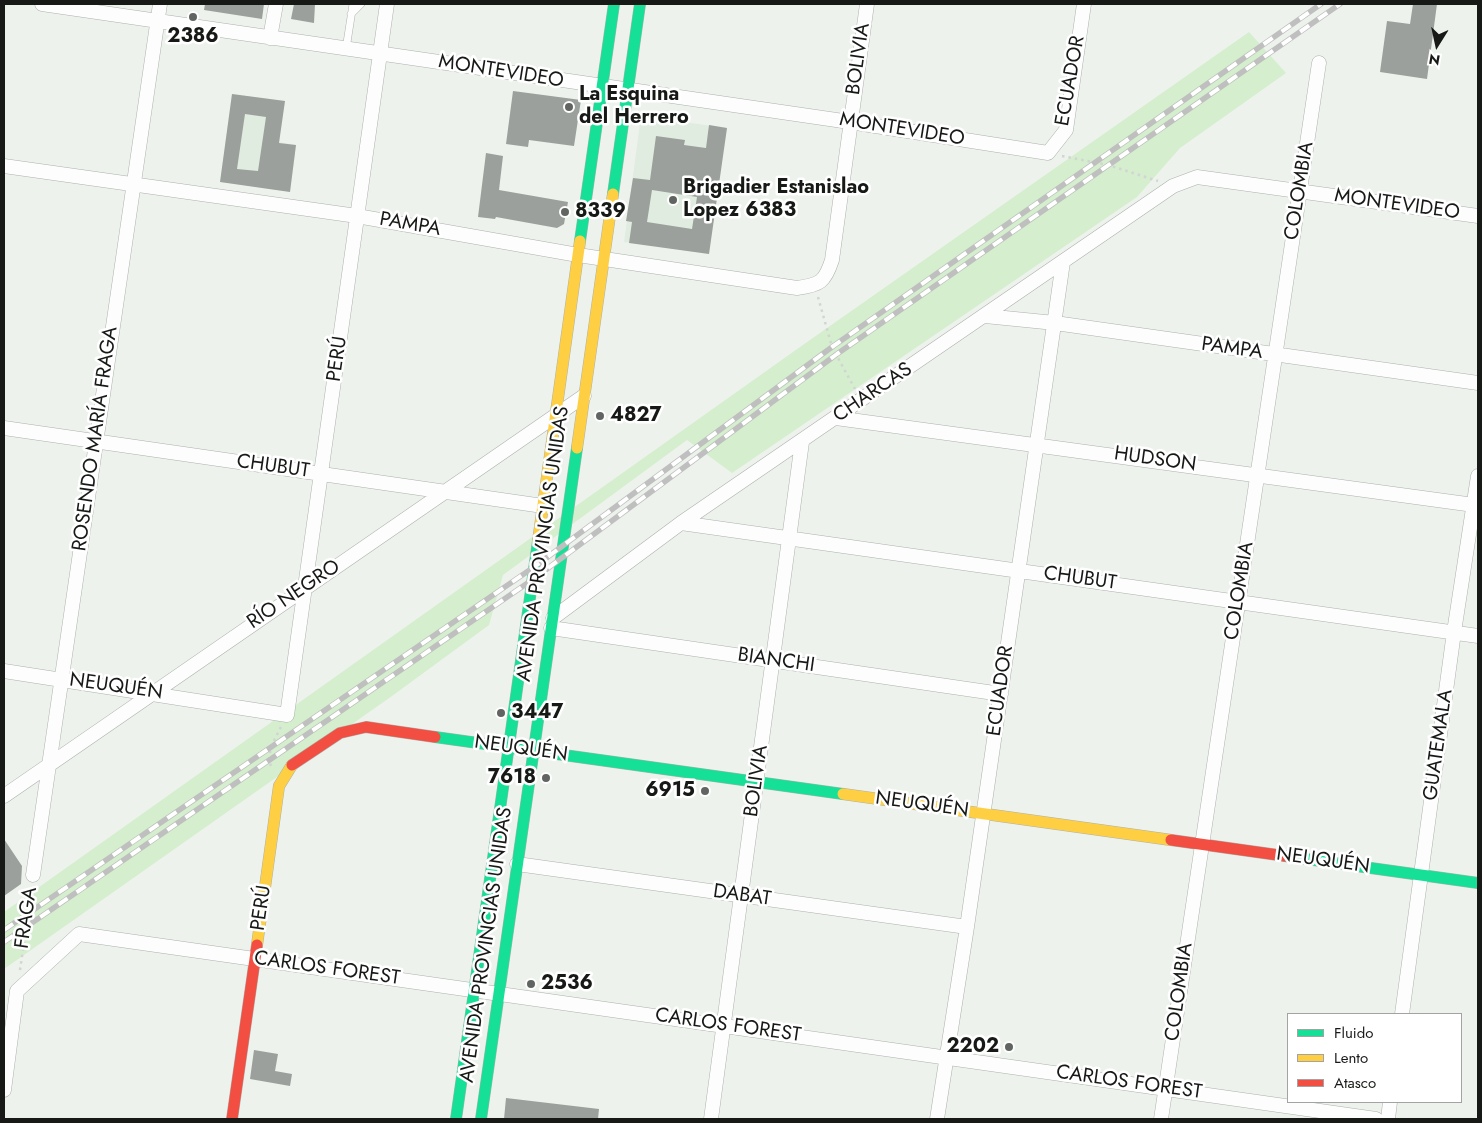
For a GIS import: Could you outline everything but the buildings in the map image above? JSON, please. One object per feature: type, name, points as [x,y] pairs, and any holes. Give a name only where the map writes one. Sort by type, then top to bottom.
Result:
[{"type":"main road","name":"AVENIDA PROVINCIAS UNIDAS","points":[[456,1119],[614,4]]},
{"type":"main road","name":"AVENIDA PROVINCIAS UNIDAS","points":[[481,1119],[640,4]]},
{"type":"main road","name":"NEUQUÉN","points":[[279,786],[291,766],[340,733],[366,727],[1478,883]]},
{"type":"main road","name":"PERÚ","points":[[232,1119],[279,786]]},
{"type":"street","name":"MONTEVIDEO","points":[[42,4],[850,122],[1048,154]]},
{"type":"street","name":"ROSENDO MARÍA FRAGA","points":[[33,875],[160,4]]},
{"type":"street","points":[[270,38],[276,4]]},
{"type":"street","name":"PERÚ","points":[[287,715],[358,216],[385,4]]},
{"type":"street","name":"BOLIVIA","points":[[815,286],[827,276],[832,260],[867,4]]},
{"type":"street","name":"ECUADOR","points":[[1048,154],[1066,130],[1084,4]]},
{"type":"street","name":"COLOMBIA","points":[[1161,1119],[1319,63]]},
{"type":"street","name":"PAMPA","points":[[4,166],[358,216],[578,255],[797,288],[815,286]]},
{"type":"street","name":"MONTEVIDEO","points":[[1198,177],[1478,216]]},
{"type":"street","name":"CHARCAS","points":[[552,623],[681,523],[802,442],[1173,186],[1198,177]]},
{"type":"street","name":"ECUADOR","points":[[937,1119],[945,1057],[984,814],[1063,262]]},
{"type":"street","name":"PAMPA","points":[[985,316],[1055,323],[1478,384]]},
{"type":"street","name":"RÍO NEGRO","points":[[4,796],[584,396]]},
{"type":"street","name":"HUDSON","points":[[836,418],[1474,505]]},
{"type":"street","name":"CHUBUT","points":[[4,428],[543,506]]},
{"type":"street","name":"BOLIVIA","points":[[710,1119],[742,896],[802,442]]},
{"type":"street","name":"GUATEMALA","points":[[1402,1013],[1454,632],[1478,476]]},
{"type":"street","name":"CHUBUT","points":[[681,523],[1478,636]]},
{"type":"street","name":"BIANCHI","points":[[552,623],[773,661],[1001,694]]},
{"type":"street","name":"NEUQUÉN","points":[[4,671],[153,692],[287,715]]},
{"type":"street","name":"DABAT","points":[[517,864],[967,927]]},
{"type":"street","name":"CARLOS FOREST","points":[[17,991],[79,934],[1376,1119]]},
{"type":"street","points":[[4,1090],[9,1018],[17,991]]},
{"type":"street","points":[[1388,1119],[1390,1103]]},
{"type":"lane","points":[[346,49],[353,4]]},
{"type":"lane","points":[[351,14],[360,4]]},
{"type":"path","points":[[1048,154],[1108,165],[1173,186]]},
{"type":"path","points":[[815,286],[832,347],[861,401]]},
{"type":"path","points":[[279,786],[269,761],[271,747],[287,715]]},
{"type":"path","name":"FRAGA","points":[[17,991],[33,875]]},
{"type":"shaded area","points":[[232,94],[285,101],[279,142],[296,145],[290,192],[220,182]]},
{"type":"shaded area","name":"Brigadier Estanislao Lopez 6383","points":[[641,116],[727,128],[709,254],[624,242]]},
{"type":"green space","points":[[1249,32],[1286,73],[1180,148],[1137,197],[732,473],[687,440],[503,575],[489,625],[392,696],[4,969],[4,912],[800,347]]},
{"type":"railway","points":[[4,930],[534,567],[832,347],[1321,4]]},
{"type":"railway","points":[[4,942],[532,580],[837,354],[1340,4]]},
{"type":"traffic: fast","points":[[580,241],[614,4]]},
{"type":"traffic: fast","points":[[613,194],[640,4]]},
{"type":"traffic: fast","points":[[481,1119],[577,448]]},
{"type":"traffic: fast","points":[[456,1119],[538,541]]},
{"type":"traffic: fast","points":[[435,737],[843,794]]},
{"type":"traffic: fast","points":[[1285,856],[1478,883]]},
{"type":"traffic: slow","points":[[577,448],[613,194]]},
{"type":"traffic: slow","points":[[538,541],[580,241]]},
{"type":"traffic: slow","points":[[257,945],[279,786],[292,765]]},
{"type":"traffic: slow","points":[[843,794],[1171,840]]},
{"type":"traffic: jam","points":[[292,765],[340,733],[366,727],[435,737]]},
{"type":"traffic: jam","points":[[1171,840],[1285,856]]},
{"type":"traffic: jam","points":[[232,1119],[257,945]]},
{"type":"place","name":"2386","points":[[193,17]]},
{"type":"place","name":"La Esquina del Herrero","points":[[569,107]]},
{"type":"place","name":"Brigadier Estanislao Lopez 6383","points":[[673,200]]},
{"type":"place","name":"8339","points":[[565,212]]},
{"type":"place","name":"4827","points":[[600,416]]},
{"type":"place","name":"3447","points":[[501,713]]},
{"type":"place","name":"7618","points":[[546,778]]},
{"type":"place","name":"6915","points":[[705,791]]},
{"type":"place","name":"2536","points":[[531,984]]},
{"type":"place","name":"2202","points":[[1009,1047]]}]
